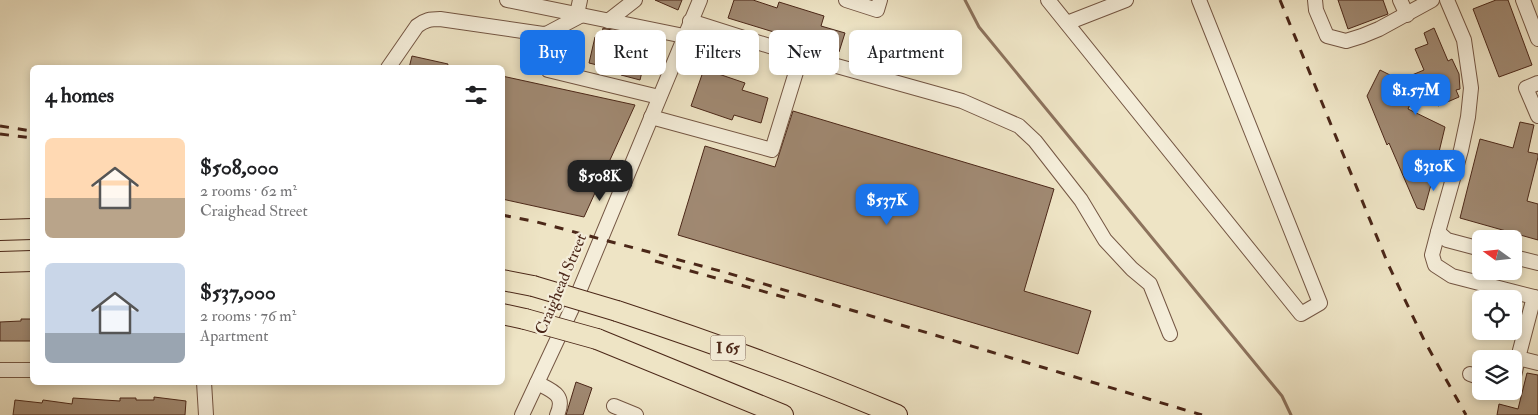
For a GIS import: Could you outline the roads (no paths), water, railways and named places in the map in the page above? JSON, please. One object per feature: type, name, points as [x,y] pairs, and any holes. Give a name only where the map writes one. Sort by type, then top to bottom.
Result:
[{"type":"highway","points":[[0,230],[30,229]]},
{"type":"highway","points":[[0,262],[30,261]]},
{"type":"highway","name":"I 65","points":[[505,281],[532,286],[617,311],[728,348],[839,390],[896,415]]},
{"type":"highway","name":"I 65","points":[[505,315],[597,338],[783,415]]},
{"type":"street","points":[[507,0],[676,34]]},
{"type":"street","points":[[579,15],[580,0]]},
{"type":"street","points":[[608,21],[635,0]]},
{"type":"street","name":"Craighead Street","points":[[686,30],[700,0]]},
{"type":"street","points":[[846,0],[877,10],[880,0]]},
{"type":"street","points":[[1048,0],[1301,314],[1320,303],[1199,0]]},
{"type":"street","points":[[1066,22],[1126,0]]},
{"type":"street","points":[[1315,0],[1316,10],[1327,36],[1346,41],[1379,29],[1432,0]]},
{"type":"street","points":[[1400,0],[1407,15]]},
{"type":"street","points":[[1447,0],[1464,40],[1470,88],[1468,117],[1461,150],[1432,255],[1435,265],[1452,276],[1536,298],[1520,350]]},
{"type":"street","points":[[1523,0],[1538,39]]},
{"type":"street","points":[[553,30],[579,15]]},
{"type":"street","points":[[390,65],[417,26],[430,19],[520,31]]},
{"type":"street","points":[[690,21],[769,46]]},
{"type":"street","name":"Craighead Street","points":[[522,415],[573,306],[676,55]]},
{"type":"street","points":[[839,67],[962,101],[1019,126],[1035,141],[1081,200],[1105,240],[1132,269],[1150,284],[1170,334]]},
{"type":"street","points":[[568,75],[658,97]]},
{"type":"street","points":[[651,116],[772,150],[795,75]]},
{"type":"street","points":[[1538,83],[1526,88],[1538,116]]},
{"type":"street","points":[[1438,232],[1447,240],[1472,247]]},
{"type":"street","points":[[1522,259],[1538,263]]},
{"type":"street","points":[[1522,359],[1538,363]]},
{"type":"street","points":[[0,370],[30,370]]},
{"type":"street","points":[[537,382],[560,398],[561,407],[557,415]]},
{"type":"street","points":[[204,385],[206,415]]},
{"type":"street","points":[[614,406],[636,415]]},
{"type":"waterway","points":[[965,0],[979,27],[1282,396],[1291,415]]},
{"type":"railway","points":[[1280,0],[1388,264],[1425,342],[1466,415]]},
{"type":"railway","points":[[0,126],[30,131]]},
{"type":"railway","points":[[0,134],[30,138]]},
{"type":"railway","points":[[505,216],[537,222],[724,272],[1202,415]]},
{"type":"railway","points":[[655,261],[787,298]]}]
